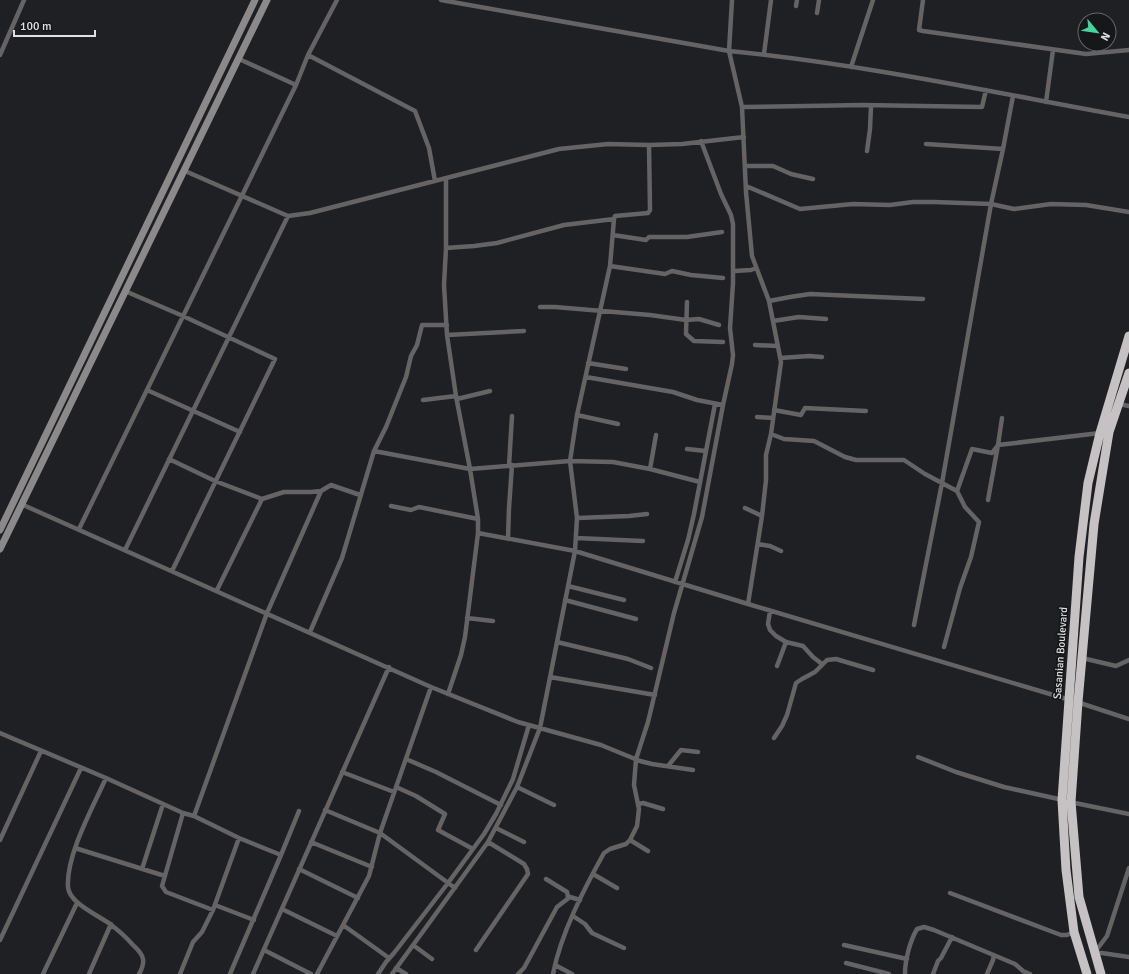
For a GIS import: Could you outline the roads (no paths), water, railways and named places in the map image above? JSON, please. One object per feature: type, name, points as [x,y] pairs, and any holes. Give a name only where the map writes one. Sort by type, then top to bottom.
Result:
[{"type":"highway","name":"Sasanian Boulevard","points":[[1101,974],[1079,897],[1071,802],[1073,701],[1079,557],[1088,483],[1100,433],[1129,336]]},
{"type":"highway","name":"Sasanian Boulevard","points":[[1087,974],[1074,932],[1066,870],[1062,800],[1073,701],[1082,658],[1094,524],[1110,432],[1129,373]]},
{"type":"street","points":[[0,55],[24,0]]},
{"type":"street","points":[[0,530],[3,516],[255,0]]},
{"type":"street","points":[[0,549],[267,0]]},
{"type":"street","points":[[79,529],[296,85],[308,55],[337,0]]},
{"type":"street","points":[[442,0],[729,51],[764,54],[851,67],[986,90],[1129,117]]},
{"type":"street","points":[[732,0],[729,51],[742,107],[746,186],[752,256],[769,301],[780,358],[771,434],[766,455],[766,480],[762,516],[748,604]]},
{"type":"street","points":[[764,54],[771,0]]},
{"type":"street","points":[[796,6],[797,0]]},
{"type":"street","points":[[817,13],[819,0]]},
{"type":"street","points":[[851,67],[873,0]]},
{"type":"street","points":[[923,0],[919,30],[1086,54],[1129,50]]},
{"type":"street","points":[[1046,102],[1053,50]]},
{"type":"street","points":[[308,55],[415,111],[429,148],[435,180]]},
{"type":"street","points":[[239,59],[296,85]]},
{"type":"street","points":[[742,107],[982,107],[986,90]]},
{"type":"street","points":[[914,625],[942,483],[991,204],[1013,96]]},
{"type":"street","points":[[867,151],[871,106]]},
{"type":"street","points":[[185,171],[288,216],[310,213],[559,149],[608,144],[682,144],[744,136]]},
{"type":"street","points":[[553,974],[560,947],[573,916],[604,853],[610,849],[626,844],[630,840],[638,822],[639,809],[634,785],[636,759],[655,695],[674,613],[702,517],[722,405],[733,355],[730,328],[734,271],[733,224],[731,214],[721,194],[702,141]]},
{"type":"street","points":[[926,144],[953,147],[1003,149]]},
{"type":"street","points":[[446,248],[497,243],[564,225],[614,219],[616,216],[649,212],[649,145]]},
{"type":"street","points":[[745,166],[773,166],[790,174],[814,179]]},
{"type":"street","points":[[446,178],[446,248],[444,285],[447,335],[456,397],[478,519],[478,533],[465,637],[461,655],[448,694]]},
{"type":"street","points":[[746,186],[800,209],[854,204],[890,205],[912,202],[991,204],[1014,209],[1051,204],[1086,205],[1102,206],[1111,210],[1129,212]]},
{"type":"street","points":[[125,550],[288,216]]},
{"type":"street","points":[[392,974],[489,840],[517,787],[540,728],[575,551],[577,518],[570,461],[577,416],[599,310],[610,266],[614,219]]},
{"type":"street","points":[[613,235],[646,240],[649,237],[687,237],[722,232]]},
{"type":"street","points":[[610,266],[665,274],[672,271],[691,275],[723,278]]},
{"type":"street","points":[[734,271],[751,270],[756,268]]},
{"type":"street","points":[[125,291],[275,359],[172,571]]},
{"type":"street","points":[[769,301],[810,294],[923,299]]},
{"type":"street","points":[[687,302],[686,334],[694,341],[723,342]]},
{"type":"street","points":[[540,307],[599,310],[686,320],[698,319],[720,325]]},
{"type":"street","points":[[773,321],[799,317],[826,319]]},
{"type":"street","points":[[310,632],[342,558],[374,450],[386,427],[406,377],[411,356],[417,345],[422,325],[447,325]]},
{"type":"street","points":[[447,335],[524,331]]},
{"type":"street","points":[[755,345],[778,346]]},
{"type":"street","points":[[780,358],[809,356],[822,357]]},
{"type":"street","points":[[588,363],[626,369]]},
{"type":"street","points":[[586,377],[673,392],[696,400],[722,405]]},
{"type":"street","points":[[147,390],[240,432]]},
{"type":"street","points":[[423,400],[456,397],[490,391]]},
{"type":"street","points":[[675,582],[689,534],[715,404]]},
{"type":"street","points":[[1119,404],[1129,406]]},
{"type":"street","points":[[774,410],[801,414],[805,408],[866,411]]},
{"type":"street","points":[[508,539],[512,416]]},
{"type":"street","points":[[577,416],[618,424]]},
{"type":"street","points":[[757,417],[773,418]]},
{"type":"street","points":[[988,500],[1002,418]]},
{"type":"street","points":[[957,491],[972,449],[992,453],[998,446],[1110,432]]},
{"type":"street","points":[[771,434],[784,439],[814,441],[845,457],[856,460],[904,460],[925,474],[957,491],[965,507],[979,522],[971,557],[960,588],[944,647]]},
{"type":"street","points":[[650,469],[656,435]]},
{"type":"street","points":[[687,449],[706,451]]},
{"type":"street","points":[[374,450],[470,469],[570,461],[613,462],[650,469],[700,482]]},
{"type":"street","points":[[169,459],[215,481],[262,500],[284,492],[321,491],[331,485],[360,495]]},
{"type":"street","points":[[194,816],[267,613],[321,491]]},
{"type":"street","points":[[217,590],[262,500]]},
{"type":"street","points":[[21,504],[448,694],[529,725],[601,745],[652,764],[693,770]]},
{"type":"street","points":[[391,506],[411,510],[419,507],[478,519]]},
{"type":"street","points":[[745,508],[762,516]]},
{"type":"street","points":[[577,518],[647,514]]},
{"type":"street","points":[[3,516],[14,520]]},
{"type":"street","points":[[478,533],[575,551],[1129,719]]},
{"type":"street","points":[[576,538],[643,541]]},
{"type":"street","points":[[758,544],[770,546],[781,551]]},
{"type":"street","points":[[568,586],[624,600]]},
{"type":"street","points":[[565,600],[636,619]]},
{"type":"street","points":[[770,611],[768,624],[770,630],[786,642],[803,646],[822,664]]},
{"type":"street","points":[[467,618],[493,621]]},
{"type":"street","points":[[557,642],[628,659],[651,668]]},
{"type":"street","points":[[776,666],[786,642]]},
{"type":"street","points":[[1082,658],[1116,666],[1129,660]]},
{"type":"street","points":[[774,738],[787,715],[796,683],[815,672],[827,660],[836,659],[873,670]]},
{"type":"street","points":[[253,974],[389,667]]},
{"type":"street","points":[[550,677],[655,695]]},
{"type":"street","points":[[317,974],[336,936],[367,881],[380,833],[431,686]]},
{"type":"street","points":[[378,974],[484,834],[501,805],[513,779],[529,725]]},
{"type":"street","points":[[1,735],[106,778],[163,804],[194,816],[239,838],[281,855]]},
{"type":"street","points":[[668,766],[681,750],[698,752]]},
{"type":"street","points":[[0,840],[41,751]]},
{"type":"street","points":[[918,757],[956,772],[1004,787],[1129,814]]},
{"type":"street","points":[[406,758],[501,805]]},
{"type":"street","points":[[0,940],[80,768]]},
{"type":"street","points":[[342,772],[394,792]]},
{"type":"street","points":[[106,778],[75,848],[68,876],[68,888],[72,897],[77,903],[111,924],[141,953],[143,966],[139,974]]},
{"type":"street","points":[[396,787],[416,796],[445,814],[438,830],[473,849]]},
{"type":"street","points":[[517,787],[554,805]]},
{"type":"street","points":[[638,804],[643,803],[663,809]]},
{"type":"street","points":[[142,869],[163,804]]},
{"type":"street","points":[[325,810],[380,833],[455,888]]},
{"type":"street","points":[[230,974],[299,811]]},
{"type":"street","points":[[183,812],[162,886],[166,892],[213,910]]},
{"type":"street","points":[[496,828],[524,842]]},
{"type":"street","points":[[476,950],[528,874],[524,864],[489,840],[484,834]]},
{"type":"street","points":[[180,974],[193,942],[202,932],[213,910],[239,838]]},
{"type":"street","points":[[630,840],[648,852]]},
{"type":"street","points":[[311,842],[372,867]]},
{"type":"street","points":[[75,848],[165,876]]},
{"type":"street","points":[[1129,868],[1107,936],[1095,952],[1129,957]]},
{"type":"street","points":[[299,869],[358,898]]},
{"type":"street","points":[[593,874],[617,888]]},
{"type":"street","points":[[546,879],[567,892],[568,897]]},
{"type":"street","points":[[950,894],[1067,936],[1074,932]]},
{"type":"street","points":[[568,897],[580,900]]},
{"type":"street","points":[[518,974],[524,968],[557,907],[568,897]]},
{"type":"street","points":[[43,974],[77,903]]},
{"type":"street","points":[[215,905],[254,920]]},
{"type":"street","points":[[282,909],[336,936]]},
{"type":"street","points":[[573,916],[585,924],[592,934],[624,948]]},
{"type":"street","points":[[89,974],[111,924]]},
{"type":"street","points":[[343,925],[389,958]]},
{"type":"street","points":[[905,974],[913,935],[917,929],[924,927],[952,937],[1015,964],[1023,972],[1030,974]]},
{"type":"street","points":[[934,974],[938,961],[952,937]]},
{"type":"street","points":[[844,945],[907,959]]},
{"type":"street","points":[[413,946],[432,959]]},
{"type":"street","points":[[264,950],[311,974]]},
{"type":"street","points":[[987,974],[994,955]]},
{"type":"street","points":[[846,963],[889,974]]},
{"type":"street","points":[[555,965],[572,974]]},
{"type":"street","points":[[396,968],[406,974]]}]
